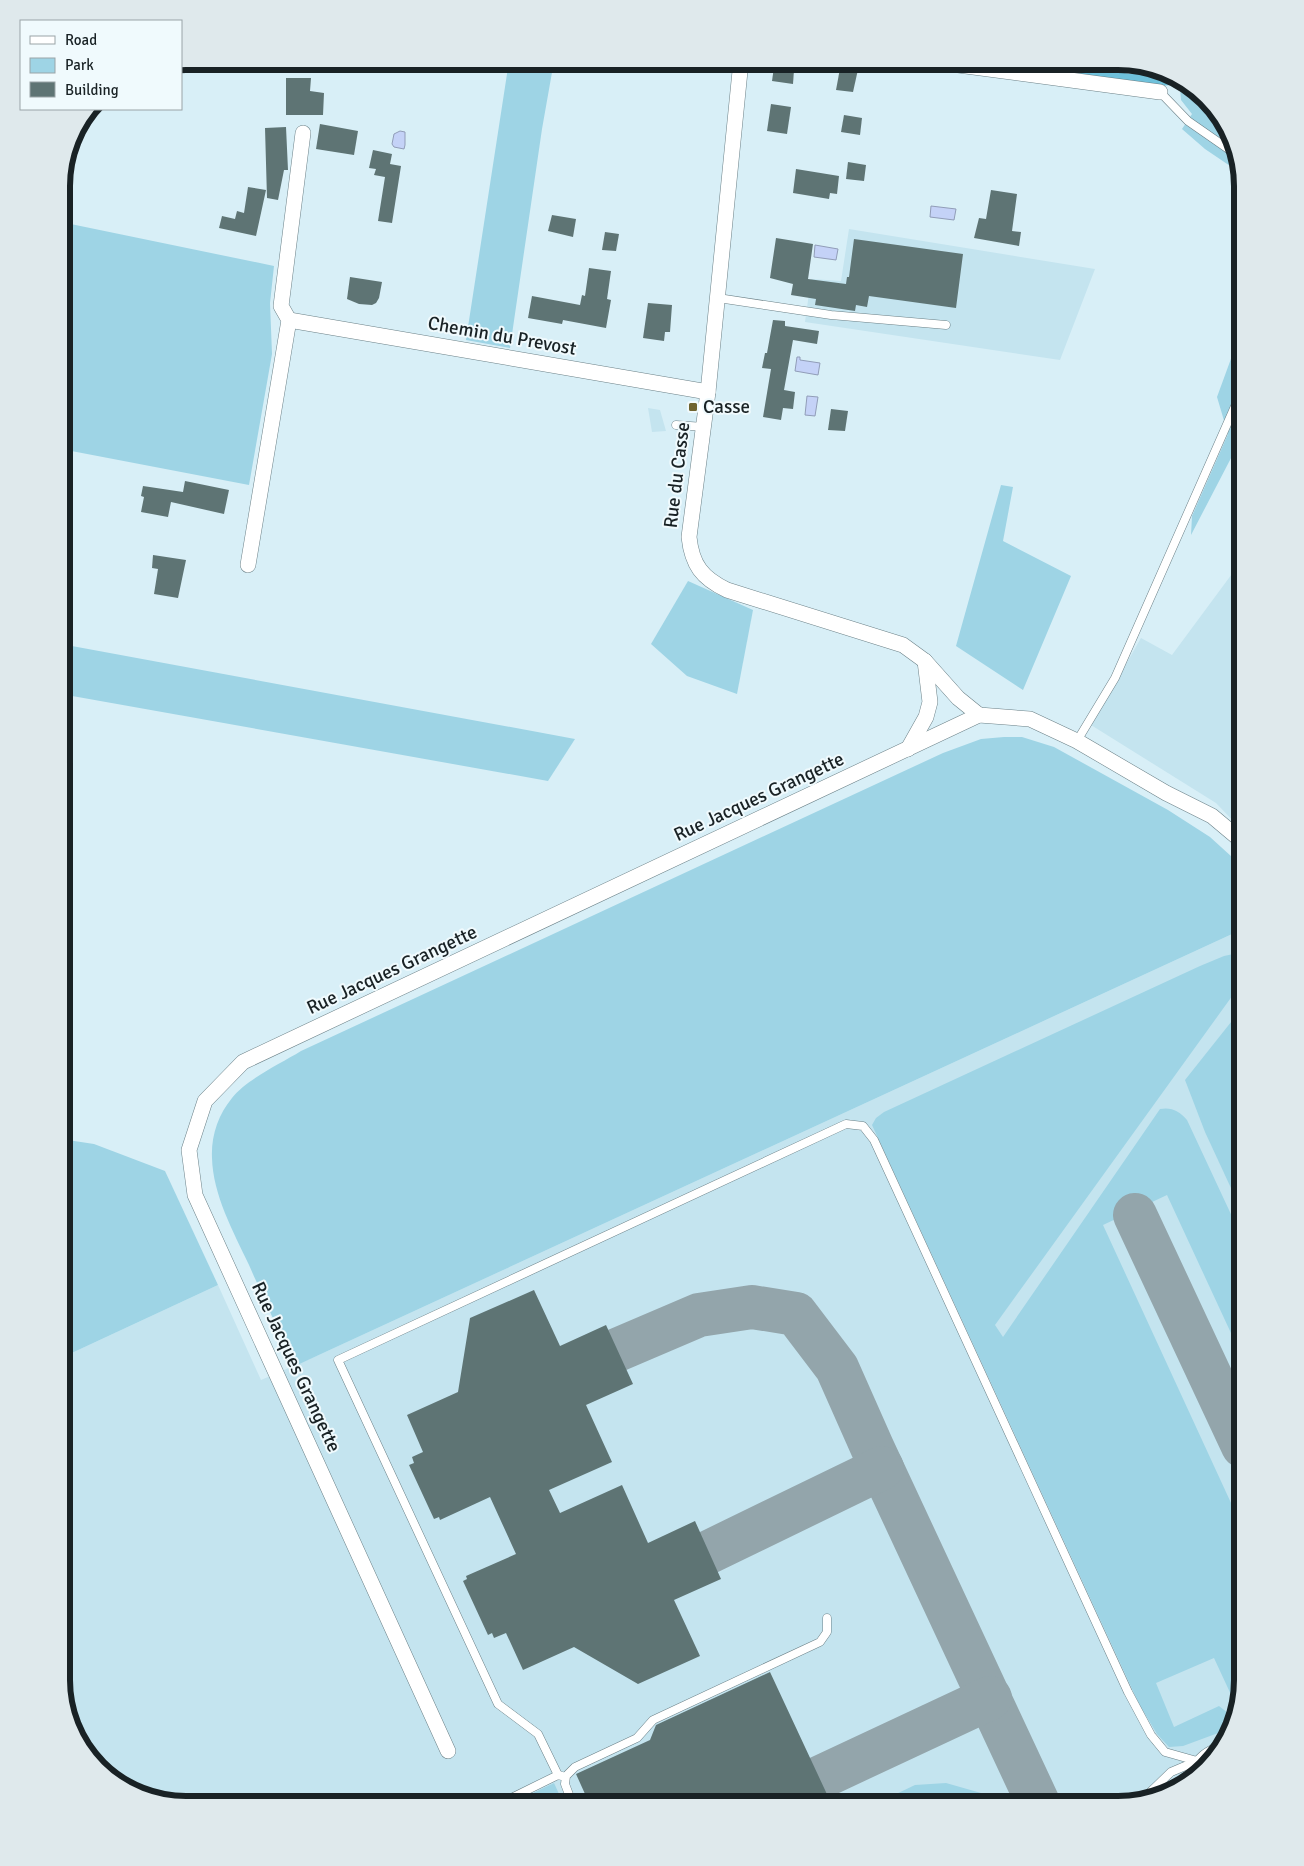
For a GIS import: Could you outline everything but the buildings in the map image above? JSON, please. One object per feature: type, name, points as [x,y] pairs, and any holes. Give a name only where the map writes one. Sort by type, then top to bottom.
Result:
[{"type":"street","name":"Rue du Casse","points":[[740,70],[708,392],[689,537],[690,552],[704,576],[727,590],[903,645],[925,661],[958,698],[979,715]]},
{"type":"street","points":[[990,70],[1160,92]]},
{"type":"street","points":[[248,565],[289,320],[281,306],[303,133]]},
{"type":"street","name":"Chemin du Prevost","points":[[289,320],[708,392]]},
{"type":"street","points":[[908,749],[926,717],[930,702],[925,661]]},
{"type":"street","points":[[979,715],[1030,719],[1077,741],[1166,793],[1212,816],[1234,834]]},
{"type":"street","name":"Rue Jacques Grangette","points":[[448,1751],[194,1195],[189,1150],[204,1101],[243,1062],[979,715]]},
{"type":"lane","points":[[1160,92],[1188,121],[1227,148]]},
{"type":"lane","points":[[718,298],[831,315],[946,325]]},
{"type":"lane","points":[[1077,741],[1115,678],[1234,408]]},
{"type":"lane","points":[[676,425],[704,426]]},
{"type":"lane","points":[[570,1796],[562,1776],[538,1734],[498,1704],[338,1360],[846,1124],[863,1126],[874,1140],[1128,1692],[1152,1735],[1166,1752],[1197,1761]]},
{"type":"lane","points":[[517,1796],[562,1776],[574,1767],[637,1738],[653,1720],[820,1642],[827,1632],[827,1618]]},
{"type":"lane","points":[[1193,1768],[1197,1761],[1211,1749]]},
{"type":"lane","points":[[1152,1791],[1171,1772],[1197,1761]]},
{"type":"shaded area","points":[[1061,70],[1105,70],[1131,74],[1134,71],[1155,76],[1174,85],[1161,86],[1057,75]]},
{"type":"shaded area","points":[[400,131],[405,132],[404,149],[394,147],[392,144],[394,134]]},
{"type":"shaded area","points":[[931,206],[956,209],[954,220],[930,217]]},
{"type":"shaded area","points":[[849,229],[1095,269],[1060,360],[805,322],[811,279],[841,281]]},
{"type":"shaded area","points":[[815,245],[838,249],[836,260],[814,257]]},
{"type":"shaded area","points":[[797,357],[800,357],[800,360],[820,363],[818,375],[795,371]]},
{"type":"shaded area","points":[[807,396],[818,397],[815,416],[805,415]]},
{"type":"shaded area","points":[[648,408],[660,410],[666,431],[652,432]]},
{"type":"shaded area","points":[[1234,571],[1234,822],[1216,803],[1091,725],[1141,638],[1172,655]]},
{"type":"shaded area","points":[[1234,933],[1233,1695],[1225,1724],[1210,1750],[1188,1772],[1162,1787],[1148,1792],[1118,1796],[179,1796],[149,1790],[135,1784],[110,1767],[94,1750],[79,1724],[71,1695],[70,1354],[218,1285],[261,1380]]},
{"type":"green space","points":[[508,70],[552,70],[510,348],[466,340]]},
{"type":"green space","points":[[1024,70],[1061,70],[1057,75]]},
{"type":"green space","points":[[1105,70],[1135,71],[1132,74]]},
{"type":"green space","points":[[1180,89],[1200,104],[1210,116],[1225,142],[1232,167],[1205,149],[1182,129],[1192,114],[1181,100]]},
{"type":"green space","points":[[70,224],[274,266],[270,303],[272,354],[249,485],[70,451]]},
{"type":"green space","points":[[1234,350],[1234,452],[1191,535],[1192,516],[1228,434],[1217,397]]},
{"type":"green space","points":[[1001,485],[1013,487],[1003,541],[1071,576],[1023,690],[956,646]]},
{"type":"green space","points":[[688,581],[753,610],[737,694],[687,676],[651,644]]},
{"type":"green space","points":[[70,646],[575,739],[548,781],[70,696]]},
{"type":"green space","points":[[1022,737],[1054,747],[1168,810],[1210,837],[1234,859],[1234,933],[295,1366],[231,1226],[220,1199],[213,1172],[212,1150],[214,1134],[223,1111],[238,1091],[255,1078],[301,1051],[943,753],[981,739]]},
{"type":"green space","points":[[1234,954],[1234,993],[995,1325],[1003,1337],[1160,1109],[1172,1109],[1181,1114],[1187,1120],[1234,1221],[1234,1340],[1167,1195],[1103,1225],[1234,1509],[1232,1698],[1214,1658],[1156,1683],[1174,1727],[1219,1706],[1229,1714],[1221,1732],[1183,1746],[1169,1747],[1157,1734],[1139,1704],[872,1125],[876,1118],[884,1112],[1224,956]]},
{"type":"green space","points":[[1234,1018],[1234,1195],[1205,1132],[1185,1080]]},
{"type":"green space","points":[[70,1140],[94,1144],[165,1171],[218,1285],[70,1354]]},
{"type":"green space","points":[[554,1783],[560,1796],[527,1796]]},
{"type":"green space","points":[[946,1783],[981,1793],[985,1796],[892,1796],[915,1785]]},
{"type":"taxiway","points":[[1135,1215],[1234,1427]]},
{"type":"taxiway","points":[[617,1350],[699,1315],[752,1307],[796,1314],[837,1368],[1035,1796]]},
{"type":"taxiway","points":[[709,1552],[882,1468]]},
{"type":"taxiway","points":[[819,1778],[990,1698]]},
{"type":"place","name":"Casse","points":[[693,407]]}]
